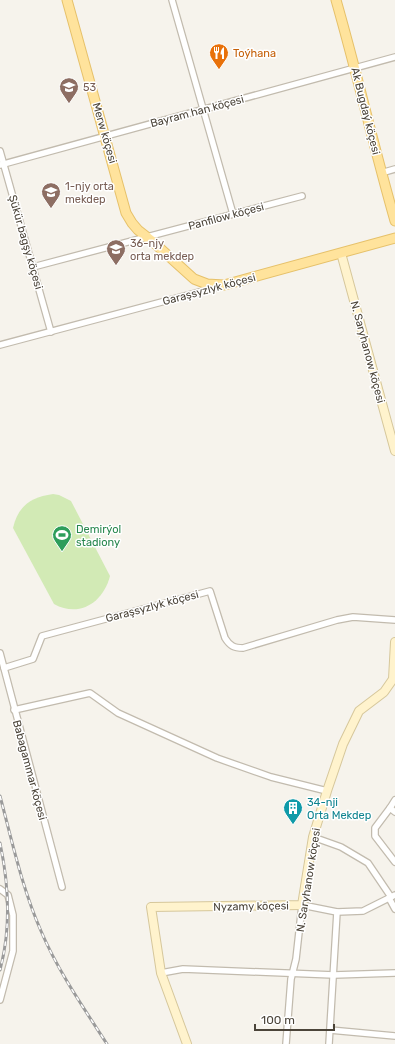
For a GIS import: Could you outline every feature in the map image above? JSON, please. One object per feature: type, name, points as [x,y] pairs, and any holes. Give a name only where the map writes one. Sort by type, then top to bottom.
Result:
[{"type":"main road","name":"Merw köçesi","points":[[67,0],[126,213],[132,223],[194,279],[207,284],[224,286]]},
{"type":"main road","name":"Ak Bugdaý köçesi","points":[[336,0],[395,222]]},
{"type":"main road","name":"Garaşsyzlyk köçesi","points":[[224,286],[395,238]]},
{"type":"main road","name":"N. Saryhanow köçesi","points":[[341,253],[395,452]]},
{"type":"main road","name":"N. Saryhanow köçesi","points":[[302,905],[313,837],[343,744],[359,711],[384,692],[394,678],[395,642]]},
{"type":"main road","name":"Nyzamy köçesi","points":[[161,973],[151,907],[302,905]]},
{"type":"main road","points":[[161,973],[187,1044]]},
{"type":"street","points":[[172,0],[233,214]]},
{"type":"street","name":"Bayram han köçesi","points":[[2,164],[395,57]]},
{"type":"street","name":"Şükür bagşy köçesi","points":[[0,151],[2,164],[51,332]]},
{"type":"street","points":[[381,173],[395,169]]},
{"type":"street","name":"Panfilow köçesi","points":[[33,267],[302,196]]},
{"type":"street","name":"Garaşsyzlyk köçesi","points":[[0,345],[224,286]]},
{"type":"street","name":"Garaşsyzlyk köçesi","points":[[4,668],[32,659],[42,636],[210,591],[225,638],[229,644],[235,648],[243,648],[337,620],[353,617],[395,620]]},
{"type":"street","name":"Babagammar köçesi","points":[[0,653],[62,887]]},
{"type":"street","points":[[14,710],[90,693],[118,714],[217,758],[270,778],[327,791]]},
{"type":"street","points":[[395,800],[375,828],[375,836],[395,862]]},
{"type":"street","points":[[390,808],[395,812]]},
{"type":"street","points":[[313,837],[341,847],[368,864],[392,896],[395,909]]},
{"type":"street","points":[[0,889],[8,894],[13,915],[13,951],[0,1000]]},
{"type":"street","name":"Nyzamy köçesi","points":[[302,905],[338,912],[363,911],[392,896]]},
{"type":"street","name":"N. Saryhanow köçesi","points":[[286,1044],[292,973],[296,959],[302,905]]},
{"type":"street","points":[[330,1044],[338,912]]},
{"type":"street","points":[[161,973],[183,969],[334,975],[395,974]]},
{"type":"street","points":[[330,1030],[395,1036]]},
{"type":"green space","name":"Demirýol stadiony","points":[[53,494],[59,495],[71,501],[110,576],[107,586],[102,594],[89,605],[81,608],[63,608],[54,604],[13,528],[15,520],[22,508],[38,497]]},
{"type":"railway","points":[[0,796],[13,847],[34,915],[63,975],[107,1044]]},
{"type":"railway","points":[[0,843],[8,907],[6,939],[0,970]]},
{"type":"place","name":"Toýhana","points":[[219,70]]},
{"type":"place","name":"53","points":[[69,104]]},
{"type":"place","name":"1-njy orta mekdep","points":[[51,209]]},
{"type":"place","name":"36-njy orta mekdep","points":[[116,266]]},
{"type":"place","name":"Demirýol stadiony","points":[[62,552]]},
{"type":"place","name":"34-nji Orta Mekdep","points":[[293,825]]}]
